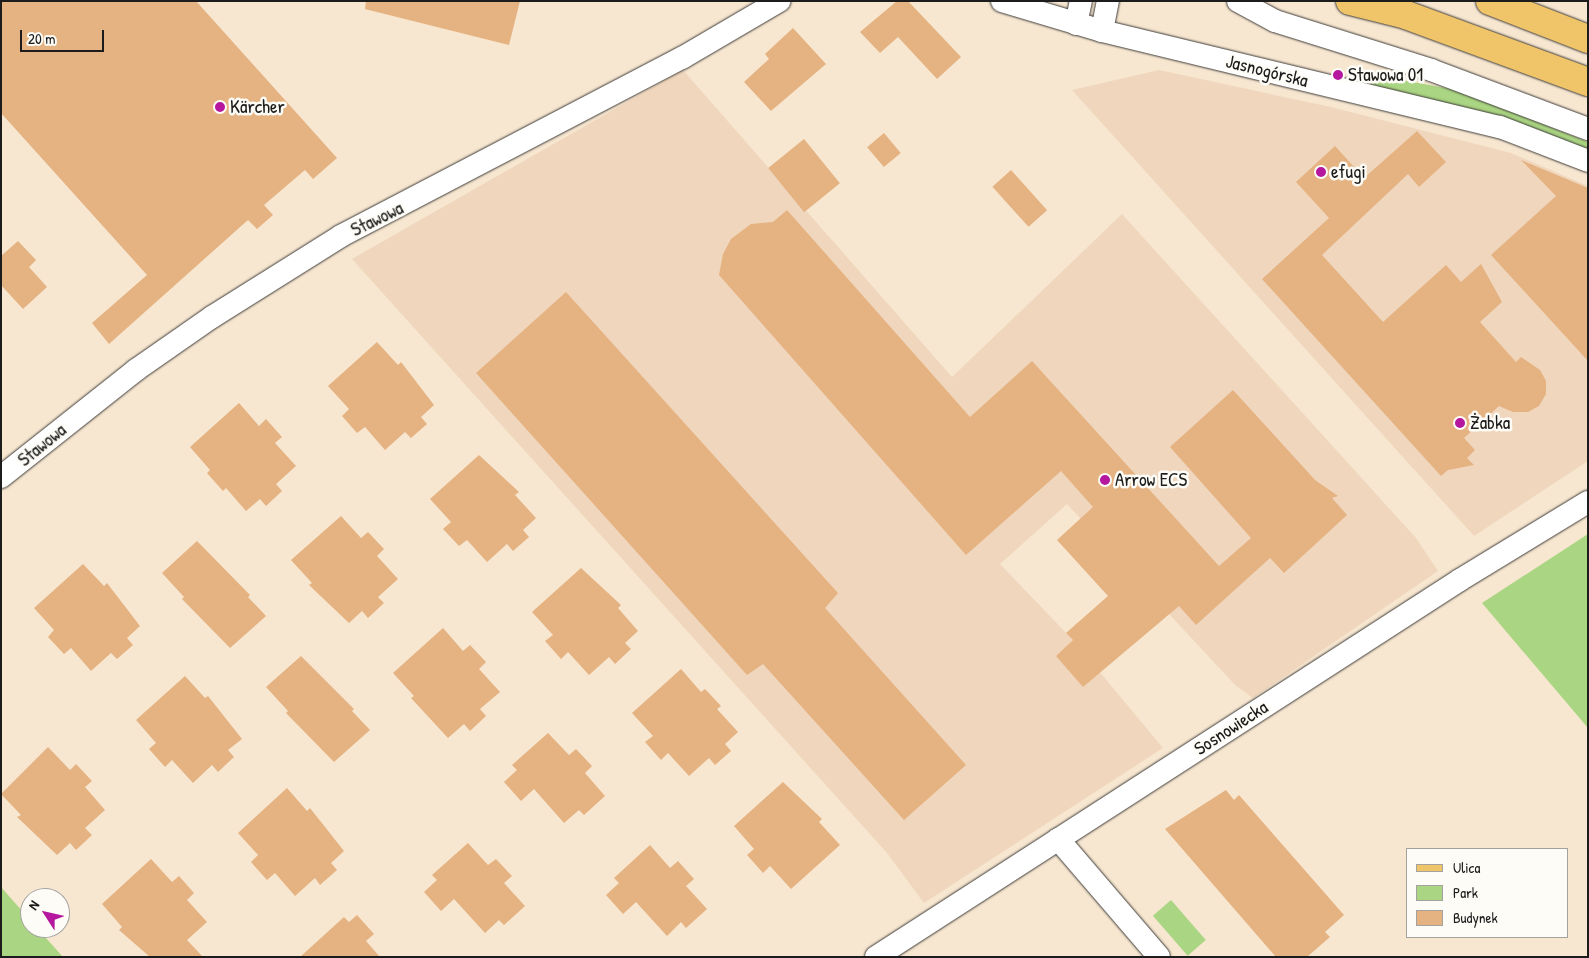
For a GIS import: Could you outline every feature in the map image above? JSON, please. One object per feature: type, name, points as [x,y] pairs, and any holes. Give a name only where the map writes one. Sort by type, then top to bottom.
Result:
[{"type":"main road","points":[[1350,1],[1406,15],[1588,82]]},
{"type":"main road","points":[[1490,1],[1588,39]]},
{"type":"street","name":"Stawowa","points":[[1,477],[136,370],[212,317],[341,236],[682,58],[779,1]]},
{"type":"street","name":"Jasnogórska","points":[[1002,1],[1102,31],[1500,127],[1588,161]]},
{"type":"street","points":[[1076,24],[1081,1]]},
{"type":"street","points":[[1102,31],[1108,1]]},
{"type":"street","points":[[1238,1],[1275,21],[1432,70],[1588,129]]},
{"type":"street","name":"Sosnowiecka","points":[[876,957],[1460,580],[1588,502]]},
{"type":"street","points":[[1058,839],[1159,957]]},
{"type":"shaded area","points":[[683,70],[952,377],[1122,214],[1416,538],[1438,571],[1253,698],[1235,685],[1067,504],[1000,564],[1073,640],[1056,656],[1099,671],[1163,748],[924,903],[887,853],[352,259]]},
{"type":"shaded area","points":[[1159,70],[1331,107],[1511,153],[1588,186],[1588,461],[1474,536],[1072,90]]},
{"type":"green space","points":[[1376,75],[1456,90],[1588,142],[1588,150],[1357,82],[1374,84]]},
{"type":"green space","points":[[1588,534],[1588,728],[1482,603]]},
{"type":"green space","points":[[1,887],[20,909],[20,938],[46,938],[63,957],[1,957]]},
{"type":"green space","points":[[1171,900],[1206,940],[1188,956],[1153,916]]},
{"type":"building","points":[[1,1],[196,1],[337,158],[313,179],[305,170],[264,205],[273,215],[257,229],[248,220],[109,344],[92,323],[147,275],[1,113]]},
{"type":"building","points":[[366,1],[520,1],[509,45],[365,9]]},
{"type":"building","points":[[897,1],[908,1],[961,57],[937,79],[898,37],[880,53],[860,32]]},
{"type":"building","points":[[793,28],[826,64],[771,111],[744,82],[769,59],[765,54]]},
{"type":"building","points":[[1417,131],[1446,162],[1419,187],[1408,174],[1322,255],[1383,322],[1446,265],[1461,282],[1481,264],[1502,302],[1480,322],[1516,362],[1521,357],[1540,370],[1546,381],[1546,394],[1539,406],[1528,412],[1513,412],[1499,406],[1464,438],[1475,450],[1467,458],[1474,465],[1448,470],[1441,476],[1262,279],[1329,218],[1296,182],[1335,146],[1364,178]]},
{"type":"building","points":[[884,133],[901,153],[884,167],[867,147]]},
{"type":"building","points":[[804,139],[840,183],[804,212],[768,168]]},
{"type":"building","points":[[1521,160],[1588,188],[1588,361],[1491,255],[1556,196]]},
{"type":"building","points":[[1011,170],[1047,210],[1029,227],[992,187]]},
{"type":"building","points":[[787,210],[970,417],[1032,361],[1219,566],[1251,538],[1170,447],[1233,390],[1315,480],[1338,496],[1332,498],[1347,515],[1284,573],[1270,558],[1196,625],[1179,606],[1083,687],[1056,656],[1073,640],[1066,633],[1108,596],[1057,540],[1093,507],[1061,471],[966,555],[719,275],[723,254],[731,239],[751,224],[773,222]]},
{"type":"building","points":[[18,241],[36,260],[29,267],[47,287],[23,309],[1,285],[1,256]]},
{"type":"building","points":[[566,292],[838,593],[825,608],[966,765],[904,820],[763,664],[747,675],[476,373]]},
{"type":"building","points":[[377,342],[398,365],[401,362],[434,405],[421,417],[427,424],[411,438],[405,432],[385,450],[365,427],[357,433],[342,416],[349,409],[328,386]]},
{"type":"building","points":[[239,403],[259,426],[266,419],[282,437],[275,443],[296,466],[276,484],[282,491],[266,506],[260,499],[246,511],[226,488],[223,491],[207,473],[210,470],[190,447]]},
{"type":"building","points":[[479,455],[519,492],[515,495],[536,518],[523,530],[529,537],[513,551],[507,544],[487,562],[467,540],[459,546],[443,529],[451,522],[430,499]]},
{"type":"building","points":[[341,516],[361,538],[368,532],[384,549],[377,556],[398,579],[378,597],[384,603],[368,618],[362,611],[349,623],[309,585],[312,583],[291,560]]},
{"type":"building","points":[[197,541],[250,595],[248,597],[266,616],[230,648],[182,599],[184,597],[162,573]]},
{"type":"building","points":[[83,564],[104,586],[107,583],[140,626],[127,638],[133,645],[117,659],[111,653],[91,671],[71,648],[64,654],[48,637],[54,630],[34,608]]},
{"type":"building","points":[[581,568],[621,605],[618,608],[638,631],[625,643],[631,649],[615,664],[609,657],[589,675],[568,652],[561,659],[545,641],[553,635],[532,612]]},
{"type":"building","points":[[443,628],[463,651],[470,645],[486,662],[479,669],[500,692],[480,709],[486,716],[470,731],[464,724],[448,738],[411,698],[414,696],[393,673]]},
{"type":"building","points":[[301,656],[354,709],[352,711],[370,730],[334,762],[286,713],[288,711],[266,687]]},
{"type":"building","points":[[681,669],[701,692],[705,689],[721,706],[717,709],[738,732],[725,744],[731,751],[715,765],[709,758],[689,776],[668,753],[661,760],[645,742],[653,736],[632,713]]},
{"type":"building","points":[[185,676],[205,698],[208,696],[242,739],[228,750],[234,757],[218,772],[212,765],[193,783],[172,760],[165,767],[149,749],[156,743],[136,720]]},
{"type":"building","points":[[548,733],[569,755],[576,749],[592,766],[585,773],[605,796],[584,815],[579,810],[564,823],[534,789],[521,801],[504,782],[517,770],[512,765]]},
{"type":"building","points":[[48,747],[70,770],[76,764],[92,781],[85,787],[105,810],[85,828],[92,835],[76,850],[70,843],[57,855],[17,817],[21,815],[1,794]]},
{"type":"building","points":[[783,782],[822,819],[819,822],[840,845],[791,889],[770,866],[763,873],[747,855],[754,849],[734,826]]},
{"type":"building","points":[[287,788],[307,811],[310,808],[344,851],[331,863],[337,870],[320,885],[315,878],[295,896],[275,873],[267,880],[251,862],[258,855],[238,833]]},
{"type":"building","points":[[1226,790],[1234,800],[1239,795],[1344,915],[1325,932],[1330,937],[1307,957],[1276,957],[1165,829]]},
{"type":"building","points":[[468,843],[488,865],[496,859],[512,876],[504,883],[525,906],[504,925],[499,920],[485,933],[454,899],[441,911],[424,892],[437,880],[432,875]]},
{"type":"building","points":[[650,845],[670,868],[678,861],[694,879],[686,886],[707,909],[686,928],[681,922],[667,936],[636,902],[623,914],[606,895],[619,883],[614,878]]},
{"type":"building","points":[[151,859],[172,882],[179,876],[194,893],[187,900],[207,922],[187,940],[203,957],[150,957],[119,930],[122,927],[102,904]]},
{"type":"building","points":[[357,915],[374,934],[366,941],[380,957],[300,957],[344,917],[349,922]]},
{"type":"place","name":"Stawowa 01","points":[[1338,75]]},
{"type":"place","name":"Kärcher","points":[[220,107]]},
{"type":"place","name":"efugi","points":[[1321,172]]},
{"type":"place","name":"Żabka","points":[[1460,423]]},
{"type":"place","name":"Arrow ECS","points":[[1105,480]]}]
